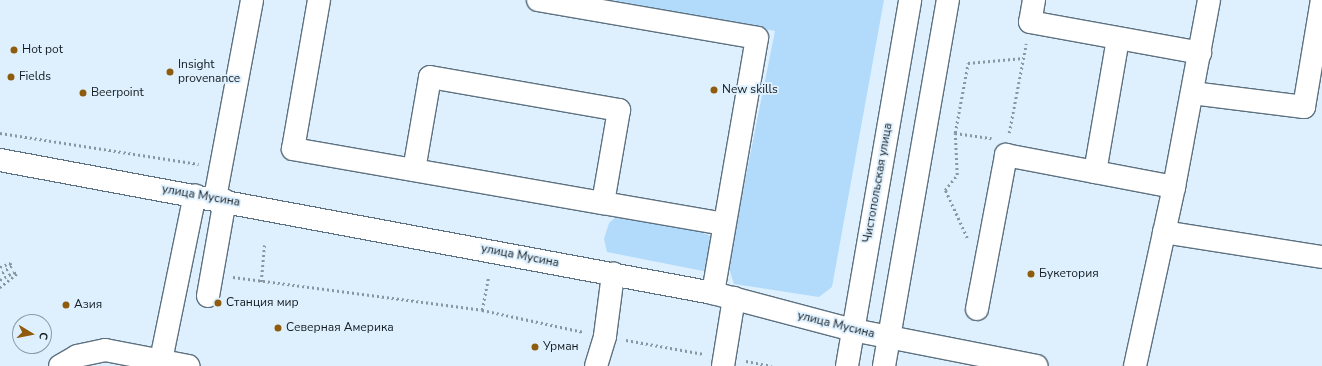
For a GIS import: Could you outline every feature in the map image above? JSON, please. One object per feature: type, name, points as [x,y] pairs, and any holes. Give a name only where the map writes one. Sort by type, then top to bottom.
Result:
[{"type":"street","points":[[161,360],[212,197],[252,0]]},
{"type":"street","points":[[319,0],[293,149],[724,224]]},
{"type":"street","points":[[538,0],[757,38],[713,293]]},
{"type":"street","name":"Чистопольская улица","points":[[847,366],[910,0]]},
{"type":"street","points":[[884,366],[948,0]]},
{"type":"street","points":[[1034,0],[1030,22],[1200,53]]},
{"type":"street","points":[[1135,366],[1174,187],[1209,0]]},
{"type":"street","points":[[1192,93],[1304,107],[1322,0]]},
{"type":"street","points":[[1095,172],[1118,39]]},
{"type":"street","points":[[414,170],[430,77],[619,110],[603,203]]},
{"type":"street","points":[[977,309],[1007,147],[1095,172],[1174,187]]},
{"type":"street","name":"улица Мусина","points":[[0,160],[212,197],[713,293],[853,330],[1036,366]]},
{"type":"street","points":[[208,296],[212,197]]},
{"type":"street","points":[[1164,232],[1322,257]]},
{"type":"street","points":[[596,366],[605,336],[613,274]]},
{"type":"street","points":[[724,362],[734,298]]},
{"type":"street","points":[[60,366],[77,356],[105,350],[188,366]]},
{"type":"path","points":[[955,133],[1007,147],[1030,22]]},
{"type":"path","points":[[968,240],[944,190],[958,175],[955,133],[968,63],[1023,58]]},
{"type":"path","points":[[0,133],[200,164]]},
{"type":"path","points":[[261,282],[264,245]]},
{"type":"path","points":[[0,267],[10,263],[12,266],[0,275]]},
{"type":"path","points":[[0,280],[14,272],[16,274],[0,288]]},
{"type":"path","points":[[228,276],[261,282],[482,310],[724,362],[772,366]]},
{"type":"path","points":[[482,310],[488,279]]},
{"type":"shaded area","points":[[612,0],[884,0],[832,287],[819,297],[734,284],[728,265],[775,31]]},
{"type":"shaded area","points":[[616,217],[699,231],[710,236],[715,246],[710,269],[703,271],[607,252],[604,239],[609,223]]},
{"type":"place","name":"Hot pot","points":[[14,50]]},
{"type":"place","name":"Insight provenance","points":[[170,72]]},
{"type":"place","name":"Fields","points":[[11,77]]},
{"type":"place","name":"New skills","points":[[714,90]]},
{"type":"place","name":"Beerpoint","points":[[83,93]]},
{"type":"place","name":"Букетория","points":[[1031,274]]},
{"type":"place","name":"Станция мир","points":[[218,303]]},
{"type":"place","name":"Азия","points":[[66,305]]},
{"type":"place","name":"Северная Америка","points":[[278,328]]},
{"type":"place","name":"Урман","points":[[535,347]]}]
